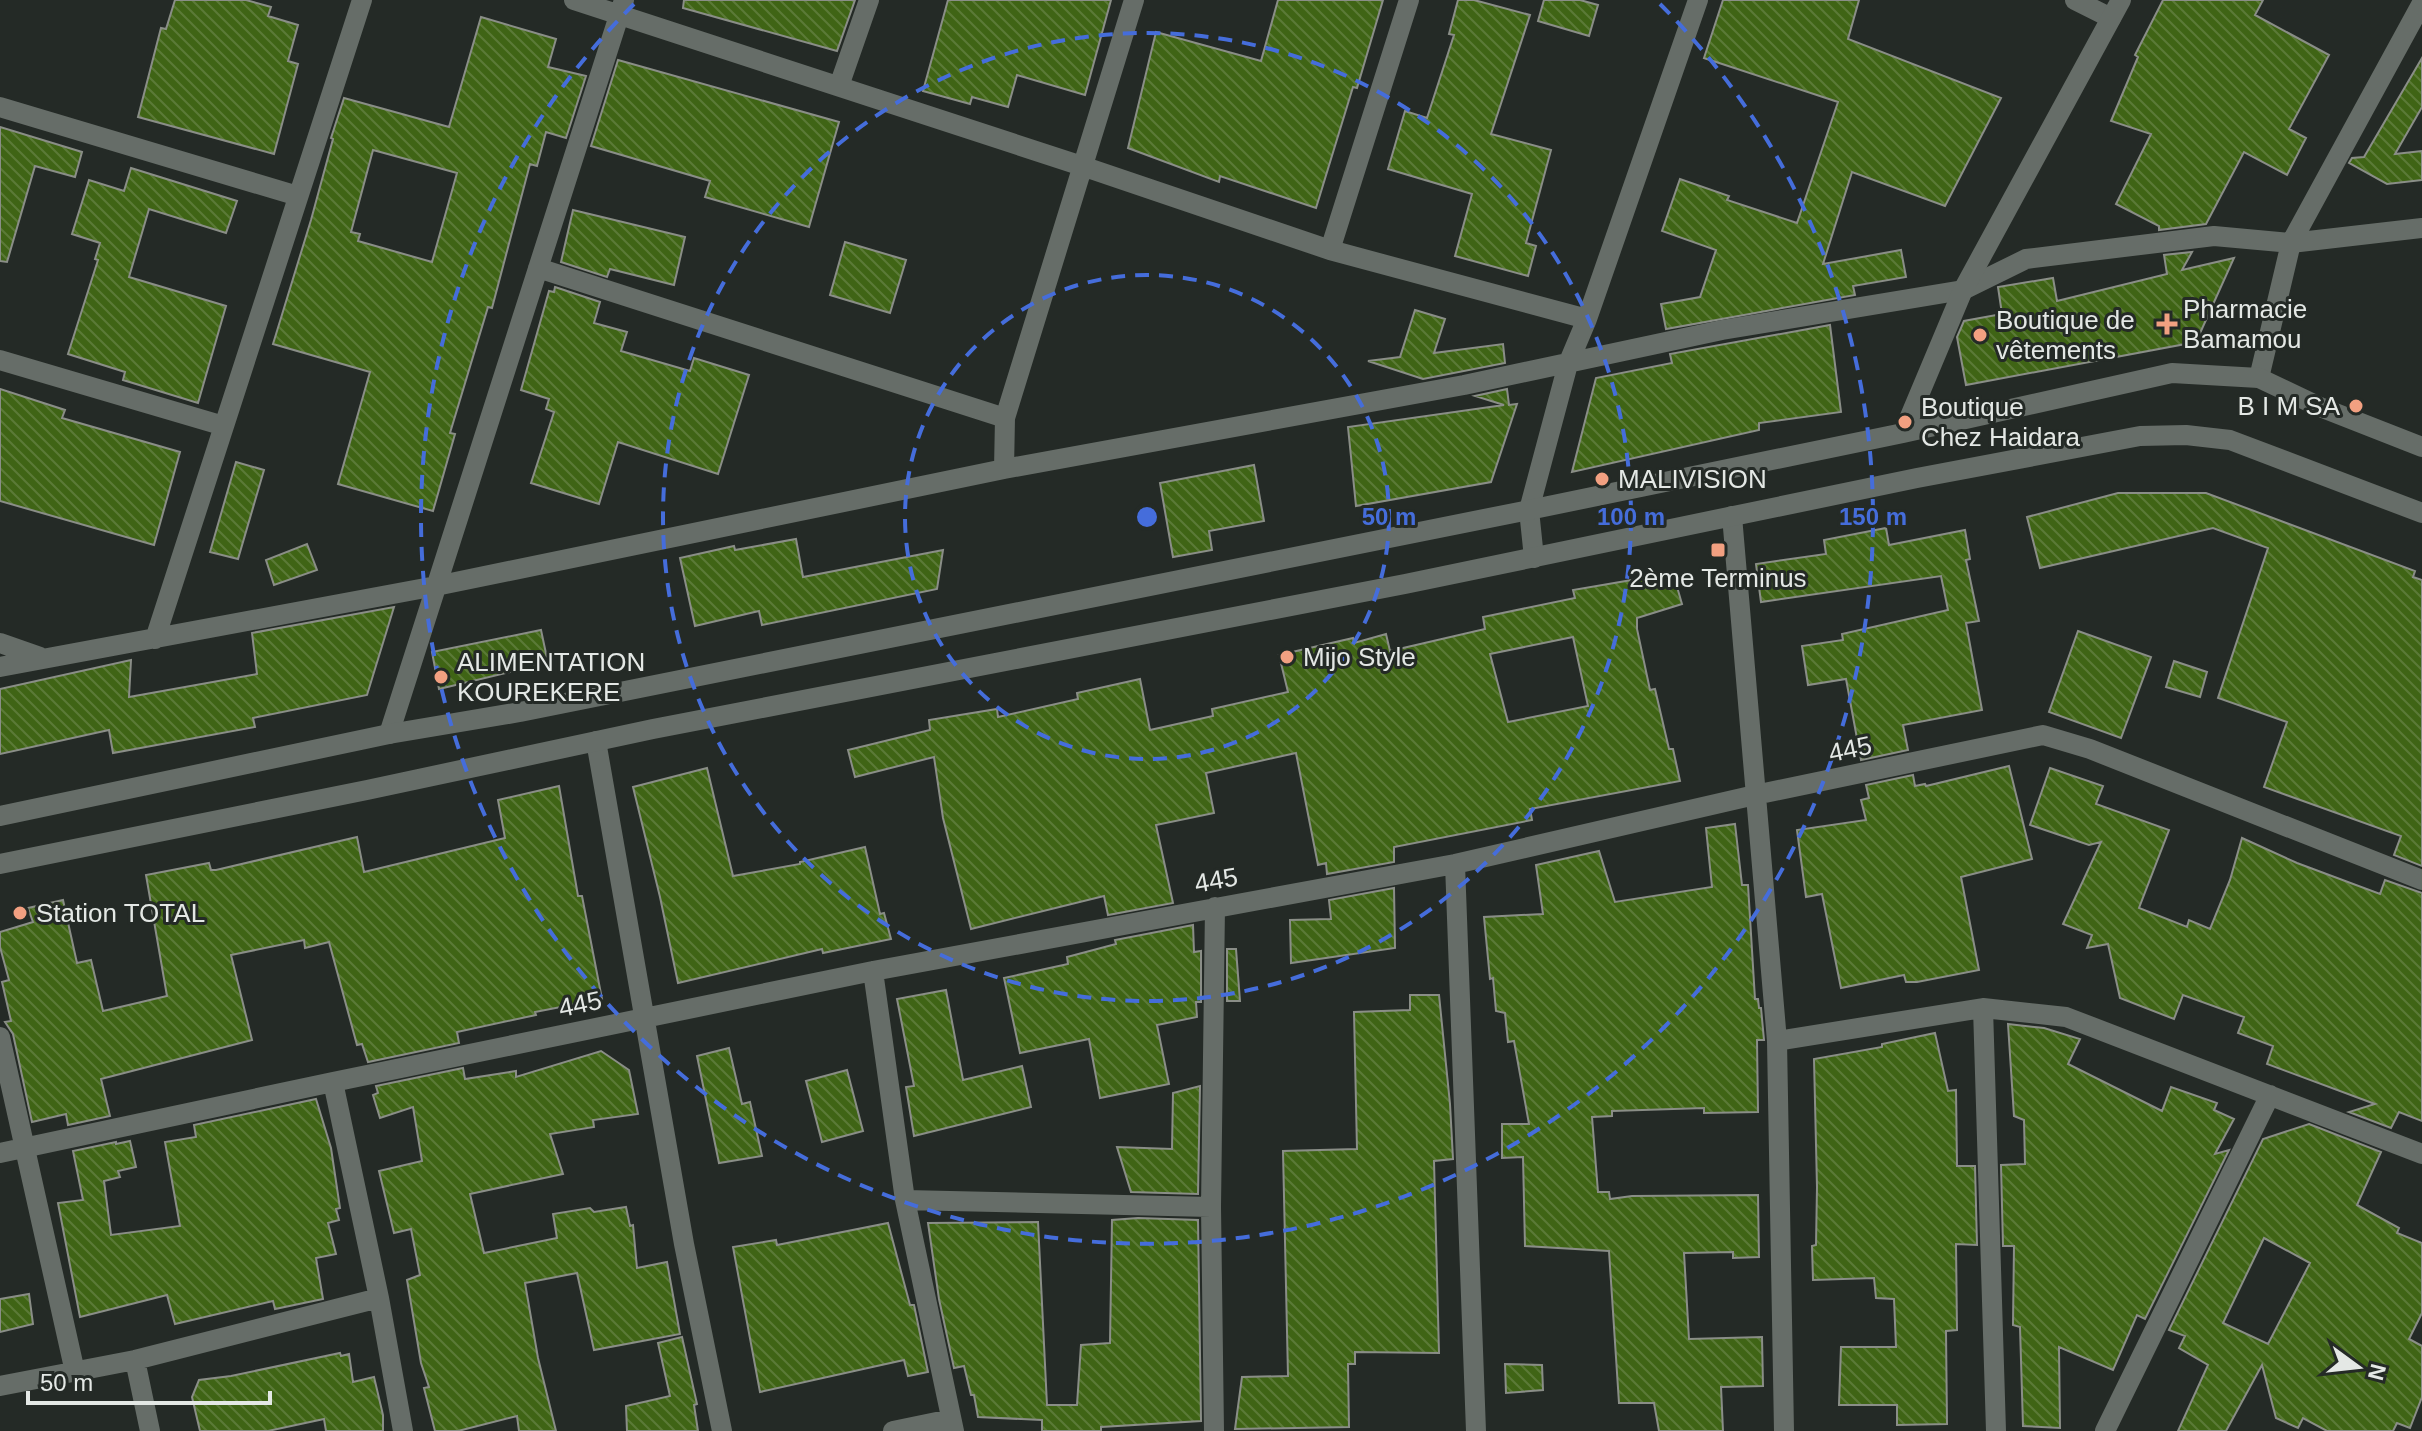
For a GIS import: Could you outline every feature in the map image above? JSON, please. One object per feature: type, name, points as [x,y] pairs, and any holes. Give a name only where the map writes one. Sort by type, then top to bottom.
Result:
[{"type":"street","points":[[155,639],[362,0]]},
{"type":"street","points":[[574,0],[622,7],[839,86],[1330,250],[1587,319]]},
{"type":"street","points":[[839,86],[869,0]]},
{"type":"street","points":[[1004,469],[1005,418],[1134,0]]},
{"type":"street","points":[[1330,250],[1409,0]]},
{"type":"street","points":[[1534,558],[1529,510],[1568,364],[1587,319],[1698,0]]},
{"type":"street","points":[[1903,433],[1963,290],[2116,9],[2075,0]]},
{"type":"street","points":[[2259,378],[2291,243],[2422,3]]},
{"type":"street","points":[[389,734],[622,7]]},
{"type":"street","points":[[0,107],[298,196]]},
{"type":"street","points":[[0,667],[436,586],[1004,469],[1568,364],[1722,330],[1963,290],[2026,259],[2214,236],[2291,243],[2422,228]]},
{"type":"street","points":[[538,268],[1005,418]]},
{"type":"street","points":[[0,360],[224,426]]},
{"type":"street","points":[[0,816],[389,734],[520,712],[1529,510],[1903,433],[2172,373],[2259,378],[2320,407],[2422,447]]},
{"type":"street","points":[[0,864],[596,741],[2140,436],[2186,435],[2230,440],[2422,513]]},
{"type":"street","points":[[1732,516],[1777,1041],[1784,1431]]},
{"type":"street","points":[[0,643],[44,659]]},
{"type":"street","name":"445","points":[[0,1153],[873,971],[1455,864],[1755,795],[2043,735],[2090,749],[2422,880]]},
{"type":"street","points":[[596,741],[684,1244],[722,1431]]},
{"type":"street","points":[[1455,864],[1476,1431]]},
{"type":"street","points":[[1214,1431],[1211,1207],[1215,907]]},
{"type":"street","points":[[873,971],[905,1200],[952,1425],[893,1431]]},
{"type":"street","points":[[1777,1041],[1983,1008],[2066,1017],[2422,1154]]},
{"type":"street","points":[[1983,1008],[1996,1431]]},
{"type":"street","points":[[0,1037],[75,1372]]},
{"type":"street","points":[[333,1082],[379,1298],[403,1431]]},
{"type":"street","points":[[2105,1431],[2270,1095]]},
{"type":"street","points":[[905,1200],[1211,1207]]},
{"type":"street","points":[[0,1386],[135,1360],[379,1298]]},
{"type":"street","points":[[135,1360],[150,1431]]},
{"type":"building","points":[[175,0],[246,0],[271,7],[268,16],[298,25],[288,61],[298,64],[274,154],[138,117],[161,28],[166,29]]},
{"type":"building","points":[[684,0],[855,0],[837,51],[683,8]]},
{"type":"building","points":[[948,0],[1111,0],[1085,95],[1017,75],[1008,107],[972,97],[970,104],[923,91]]},
{"type":"building","points":[[1278,0],[1383,0],[1316,208],[1220,176],[1219,182],[1128,148],[1156,32],[1261,61]]},
{"type":"building","points":[[1458,0],[1474,0],[1530,15],[1491,134],[1551,150],[1526,243],[1536,246],[1528,276],[1455,256],[1472,194],[1388,169],[1405,111],[1427,118],[1454,35],[1449,34]]},
{"type":"building","points":[[1544,0],[1580,0],[1598,5],[1589,36],[1538,21]]},
{"type":"building","points":[[1723,0],[1859,0],[1848,39],[2001,98],[1945,206],[1852,172],[1823,264],[1901,250],[1906,277],[1853,286],[1855,295],[1666,329],[1661,304],[1700,297],[1716,250],[1662,231],[1680,179],[1729,196],[1727,200],[1797,223],[1838,102],[1704,58]]},
{"type":"building","points":[[2163,0],[2263,0],[2255,15],[2329,55],[2289,129],[2306,138],[2287,175],[2244,152],[2206,224],[2159,230],[2159,226],[2116,204],[2151,134],[2111,121],[2138,57],[2135,55]]},
{"type":"building","points":[[481,17],[556,39],[548,67],[586,76],[566,138],[546,132],[537,166],[530,164],[492,308],[488,307],[450,433],[455,434],[433,511],[338,484],[370,372],[273,344],[344,98],[449,127]],"holes":[[[373,150],[457,173],[432,262],[358,241],[360,234],[351,232]]]},
{"type":"building","points":[[2422,58],[2422,107],[2395,154],[2422,151],[2422,180],[2387,184],[2349,163],[2352,158],[2364,157]]},
{"type":"building","points":[[618,60],[839,122],[809,227],[705,197],[710,181],[591,146]]},
{"type":"building","points":[[0,127],[82,152],[75,177],[35,166],[7,262],[0,261]]},
{"type":"building","points":[[131,168],[237,201],[226,233],[149,209],[129,277],[226,306],[198,403],[123,380],[125,372],[68,354],[98,260],[95,259],[100,243],[72,234],[89,180],[124,191]]},
{"type":"building","points":[[573,210],[685,237],[674,285],[610,269],[607,277],[561,262]]},
{"type":"building","points":[[845,242],[906,260],[890,313],[830,295]]},
{"type":"building","points":[[2192,252],[2182,270],[2234,258],[2196,342],[1966,385],[1957,337],[1964,321],[2002,314],[1998,287],[2053,278],[2057,301],[2167,274],[2164,255]]},
{"type":"building","points":[[555,287],[600,302],[594,323],[627,332],[621,351],[690,371],[694,358],[749,375],[718,474],[618,442],[599,504],[531,483],[554,412],[546,409],[549,399],[521,390],[549,291],[554,292]]},
{"type":"building","points":[[1415,310],[1445,319],[1434,353],[1503,344],[1505,363],[1423,379],[1368,361],[1400,357]]},
{"type":"building","points":[[1830,325],[1841,412],[1759,423],[1759,430],[1572,472],[1596,378],[1672,363],[1670,354]]},
{"type":"building","points":[[0,389],[65,410],[62,418],[180,452],[154,545],[0,501]]},
{"type":"building","points":[[1507,389],[1509,405],[1517,404],[1491,482],[1356,506],[1348,427],[1504,405],[1475,396]]},
{"type":"building","points":[[236,462],[264,470],[238,559],[210,552]]},
{"type":"building","points":[[1254,465],[1264,521],[1209,531],[1212,550],[1173,557],[1160,483]]},
{"type":"building","points":[[2118,493],[2206,493],[2415,571],[2413,577],[2422,580],[2422,866],[2394,855],[2401,836],[2264,787],[2287,722],[2218,698],[2268,548],[2213,528],[2040,568],[2027,517]]},
{"type":"building","points":[[1886,528],[1889,545],[1965,530],[1970,559],[1966,560],[1979,621],[1966,623],[1982,710],[1903,725],[1908,750],[1861,760],[1846,679],[1808,685],[1802,646],[1843,640],[1842,634],[1948,610],[1941,576],[1761,602],[1756,564],[1826,554],[1824,540]]},
{"type":"building","points":[[796,539],[803,577],[943,550],[937,589],[762,625],[759,611],[695,626],[680,558],[734,546],[735,550]]},
{"type":"building","points":[[307,544],[317,570],[274,585],[266,560]]},
{"type":"building","points":[[1673,573],[1682,604],[1637,618],[1637,629],[1650,690],[1655,689],[1680,781],[1530,809],[1532,820],[1394,847],[1394,862],[1327,874],[1326,863],[1318,865],[1296,753],[1206,773],[1214,813],[1156,825],[1173,903],[1108,915],[1104,896],[971,929],[943,818],[934,757],[855,777],[848,750],[930,730],[929,720],[997,709],[998,717],[1078,699],[1077,693],[1140,679],[1150,730],[1213,716],[1212,709],[1288,692],[1279,655],[1353,638],[1354,643],[1386,634],[1390,651],[1485,629],[1483,617],[1575,598],[1573,590]],"holes":[[[1573,637],[1588,706],[1508,722],[1490,654]]]},
{"type":"building","points":[[394,607],[367,695],[253,718],[255,727],[113,753],[109,730],[0,754],[0,689],[131,660],[129,697],[257,674],[252,633]]},
{"type":"building","points":[[541,630],[548,663],[439,689],[432,652]]},
{"type":"building","points":[[2078,631],[2151,657],[2121,738],[2049,712]]},
{"type":"building","points":[[2174,661],[2207,672],[2200,697],[2166,687]]},
{"type":"building","points":[[2009,766],[2032,859],[1961,877],[1979,970],[1917,982],[1906,982],[1904,975],[1841,988],[1822,894],[1806,897],[1797,830],[1866,820],[1861,800],[1869,798],[1866,785],[1913,775],[1915,786],[1926,786]]},
{"type":"building","points":[[707,768],[733,876],[800,864],[865,847],[880,914],[884,913],[891,939],[823,953],[822,949],[678,983],[633,787]]},
{"type":"building","points":[[2050,768],[2103,786],[2096,804],[2169,830],[2139,908],[2187,927],[2189,920],[2210,929],[2230,880],[2242,838],[2297,863],[2380,894],[2385,880],[2422,893],[2422,1121],[2399,1112],[2391,1128],[2349,1112],[2375,1104],[2267,1064],[2273,1046],[2238,1033],[2244,1017],[2183,995],[2174,1019],[2120,998],[2108,944],[2087,948],[2092,935],[2063,924],[2101,842],[2089,845],[2030,825]]},
{"type":"building","points":[[559,786],[578,896],[582,896],[602,999],[457,1032],[459,1043],[368,1062],[362,1044],[357,1045],[329,942],[305,948],[304,940],[231,955],[252,1040],[101,1079],[110,1116],[68,1125],[66,1114],[32,1122],[13,1034],[5,1022],[11,1021],[2,982],[9,980],[0,947],[0,932],[33,922],[28,908],[63,900],[77,963],[91,960],[103,1011],[167,996],[146,875],[209,863],[211,870],[216,870],[357,837],[364,872],[505,838],[498,800]]},
{"type":"building","points":[[1735,824],[1742,885],[1748,885],[1755,999],[1758,999],[1761,1008],[1764,1040],[1757,1040],[1758,1112],[1704,1113],[1704,1108],[1612,1111],[1612,1116],[1592,1117],[1598,1192],[1609,1192],[1610,1199],[1632,1196],[1758,1195],[1759,1257],[1733,1258],[1733,1252],[1684,1253],[1689,1339],[1762,1337],[1763,1386],[1721,1387],[1723,1431],[1659,1431],[1654,1403],[1619,1403],[1609,1251],[1525,1246],[1523,1157],[1502,1158],[1502,1124],[1529,1124],[1514,1041],[1508,1042],[1505,1013],[1496,1011],[1484,917],[1543,914],[1536,865],[1599,851],[1615,902],[1712,887],[1706,828]]},
{"type":"building","points":[[1394,888],[1395,948],[1291,963],[1290,920],[1331,919],[1329,900]]},
{"type":"building","points":[[1193,925],[1194,952],[1201,951],[1201,1002],[1196,1002],[1197,1017],[1157,1025],[1169,1084],[1100,1098],[1089,1039],[1020,1053],[1004,978],[1068,964],[1067,957],[1116,944],[1115,940]]},
{"type":"building","points":[[1227,949],[1236,949],[1240,1001],[1227,1001]]},
{"type":"building","points":[[946,990],[963,1080],[1022,1066],[1031,1107],[914,1136],[906,1087],[914,1086],[897,999]]},
{"type":"building","points":[[1410,995],[1439,995],[1450,1104],[1453,1159],[1434,1161],[1439,1353],[1355,1352],[1355,1364],[1348,1364],[1349,1427],[1235,1429],[1242,1377],[1288,1376],[1283,1151],[1357,1149],[1354,1012],[1410,1010]]},
{"type":"building","points":[[2008,1024],[2044,1028],[2080,1039],[2068,1064],[2162,1111],[2171,1087],[2217,1103],[2214,1110],[2234,1119],[2215,1154],[2229,1150],[2145,1319],[2137,1315],[2113,1370],[2059,1347],[2060,1428],[2023,1426],[2020,1327],[2013,1325],[2014,1246],[2003,1246],[2001,1165],[2025,1164],[2024,1120],[2014,1116]]},
{"type":"building","points":[[1935,1033],[1948,1091],[1956,1090],[1957,1166],[1975,1166],[1977,1245],[1956,1244],[1957,1330],[1946,1331],[1947,1424],[1897,1425],[1897,1405],[1839,1405],[1841,1347],[1896,1347],[1894,1299],[1876,1298],[1874,1278],[1813,1280],[1812,1246],[1816,1245],[1817,1187],[1814,1059],[1882,1047],[1882,1044]]},
{"type":"building","points":[[729,1048],[742,1104],[750,1102],[762,1156],[719,1163],[697,1056]]},
{"type":"building","points":[[601,1051],[629,1070],[638,1114],[593,1120],[594,1127],[550,1134],[563,1174],[470,1194],[484,1253],[557,1238],[553,1214],[590,1208],[594,1212],[626,1207],[630,1226],[633,1225],[637,1268],[667,1262],[680,1334],[594,1350],[577,1273],[525,1283],[538,1358],[556,1431],[519,1431],[517,1416],[458,1431],[435,1431],[424,1388],[429,1387],[421,1363],[407,1280],[420,1275],[411,1229],[394,1233],[379,1171],[422,1161],[413,1107],[380,1118],[373,1095],[378,1093],[376,1086],[463,1068],[465,1079],[516,1071],[516,1077]]},
{"type":"building","points":[[847,1070],[863,1131],[822,1142],[806,1081]]},
{"type":"building","points":[[1200,1086],[1198,1194],[1131,1192],[1117,1147],[1172,1149],[1173,1093]]},
{"type":"building","points":[[316,1099],[331,1148],[340,1208],[336,1209],[339,1220],[328,1223],[336,1254],[316,1258],[323,1299],[275,1309],[273,1301],[175,1324],[167,1295],[80,1317],[58,1203],[83,1200],[73,1151],[130,1141],[136,1167],[118,1171],[120,1177],[104,1181],[111,1235],[180,1226],[165,1142],[196,1137],[194,1125]]},
{"type":"building","points":[[2309,1124],[2381,1152],[2357,1205],[2399,1228],[2397,1233],[2422,1243],[2422,1313],[2409,1339],[2422,1346],[2422,1397],[2410,1428],[2397,1423],[2393,1431],[2327,1431],[2303,1418],[2298,1428],[2276,1418],[2262,1365],[2226,1431],[2178,1431],[2208,1365],[2179,1348],[2185,1336],[2169,1330],[2263,1139]],"holes":[[[2264,1238],[2310,1263],[2268,1344],[2223,1323]]]},
{"type":"building","points":[[1112,1220],[1198,1220],[1201,1421],[1101,1427],[1101,1431],[1042,1431],[1042,1420],[978,1417],[964,1366],[954,1368],[939,1299],[928,1223],[1038,1222],[1047,1405],[1077,1405],[1081,1345],[1110,1343]]},
{"type":"building","points":[[888,1223],[910,1305],[914,1305],[928,1372],[908,1376],[904,1360],[760,1392],[733,1247],[776,1240],[777,1245]]},
{"type":"building","points":[[29,1294],[33,1324],[0,1332],[0,1299]]},
{"type":"building","points":[[682,1337],[697,1404],[694,1405],[698,1431],[627,1431],[626,1406],[670,1396],[658,1343]]},
{"type":"building","points":[[340,1353],[341,1356],[349,1354],[353,1382],[374,1377],[383,1415],[383,1431],[326,1431],[324,1419],[268,1431],[200,1431],[192,1397],[199,1380]]},
{"type":"building","points":[[1505,1364],[1542,1365],[1543,1390],[1506,1393]]},
{"type":"place","name":"Pharmacie Bamamou","points":[[2167,324]]},
{"type":"place","name":"Boutique de vêtements","points":[[1980,335]]},
{"type":"place","name":"B I M SA","points":[[2356,406]]},
{"type":"place","name":"Boutique Chez Haidara","points":[[1905,422]]},
{"type":"place","name":"MALIVISION","points":[[1602,479]]},
{"type":"place","name":"2ème Terminus","points":[[1718,550]]},
{"type":"place","name":"Mijo Style","points":[[1287,657]]},
{"type":"place","name":"ALIMENTATION KOUREKERE","points":[[441,677]]},
{"type":"place","name":"Station TOTAL","points":[[20,913]]}]
